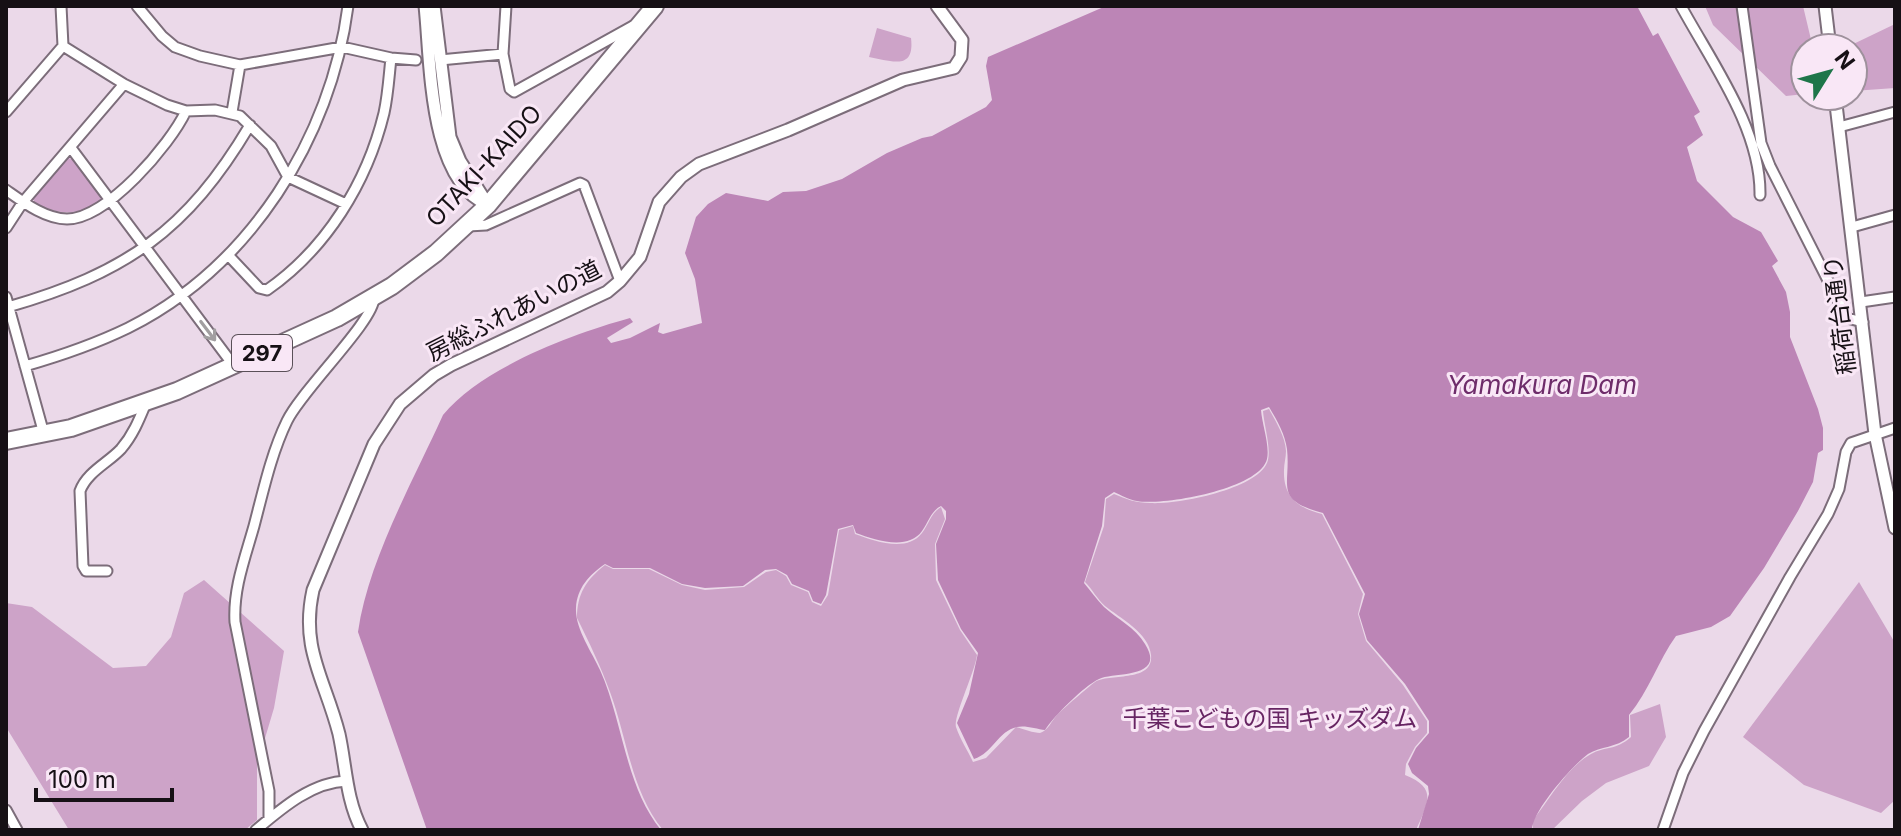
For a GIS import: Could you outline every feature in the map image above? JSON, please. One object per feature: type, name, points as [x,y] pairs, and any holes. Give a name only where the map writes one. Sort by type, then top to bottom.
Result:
[{"type":"highway","name":"OTAKI-KAIDO","points":[[6,441],[93,421],[146,403],[234,366],[374,298],[436,253],[488,205],[655,6]]},
{"type":"street","points":[[6,112],[63,46],[61,6]]},
{"type":"street","points":[[137,6],[175,47],[240,65],[342,47],[416,60]]},
{"type":"street","points":[[25,366],[75,350],[130,327],[181,295],[228,255],[262,216],[313,133],[342,47],[348,6]]},
{"type":"street","points":[[425,6],[437,117],[444,148],[467,191],[475,200],[488,205]]},
{"type":"street","points":[[434,6],[447,120],[453,146],[488,205]]},
{"type":"street","points":[[506,6],[503,54],[510,89],[514,92],[593,46],[642,22]]},
{"type":"street","name":"房総ふれあいの道","points":[[362,830],[350,799],[339,734],[310,649],[309,607],[313,590],[374,444],[400,404],[434,375],[607,292],[640,257],[659,202],[681,177],[699,164],[788,130],[903,80],[954,68],[961,57],[962,40],[937,6]]},
{"type":"street","points":[[1681,6],[1749,129],[1760,180],[1760,195]]},
{"type":"street","points":[[1742,6],[1761,143],[1847,318],[1863,322]]},
{"type":"street","points":[[1825,6],[1828,32]]},
{"type":"street","points":[[63,46],[148,97],[186,111],[232,112],[271,146],[288,177],[346,204]]},
{"type":"street","points":[[440,60],[503,54]]},
{"type":"street","points":[[228,255],[259,288],[267,290],[312,252],[346,204],[367,165],[384,112],[391,58]]},
{"type":"street","points":[[232,112],[240,65]]},
{"type":"street","points":[[6,228],[23,202],[124,84]]},
{"type":"street","points":[[6,190],[49,215],[69,219],[91,212],[156,158],[176,132],[186,111]]},
{"type":"street","name":"稲荷台通り","points":[[1837,112],[1875,434],[1895,528]]},
{"type":"street","points":[[1839,127],[1895,112]]},
{"type":"street","points":[[44,434],[7,302],[81,284],[146,248],[199,200],[226,167],[250,125]]},
{"type":"street","points":[[71,148],[234,366]]},
{"type":"street","points":[[467,226],[486,225],[580,183],[584,185],[620,281]]},
{"type":"street","points":[[1852,227],[1895,215]]},
{"type":"street","points":[[1861,302],[1895,297]]},
{"type":"street","points":[[269,819],[269,791],[235,622],[234,601],[266,482],[287,421],[307,391],[370,315],[374,298]]},
{"type":"street","points":[[107,571],[86,571],[83,566],[80,491],[84,481],[123,446],[135,429],[146,403]]},
{"type":"street","points":[[1663,830],[1683,773],[1704,731],[1828,514],[1839,489],[1846,452],[1851,443],[1895,428]]},
{"type":"street","points":[[256,830],[312,790],[335,781],[347,781]]},
{"type":"street","points":[[6,810],[17,830]]},
{"type":"green space","points":[[1705,6],[1803,6],[1809,32],[1789,32],[1789,96],[1786,96],[1713,25]]},
{"type":"green space","points":[[1895,24],[1895,88],[1869,90],[1869,36]]},
{"type":"green space","points":[[877,28],[911,38],[911,48],[905,60],[869,57]]},
{"type":"green space","points":[[68,158],[100,194],[101,200],[86,209],[69,212],[36,205],[33,199]]},
{"type":"green space","name":"千葉こどもの国 キッズダム","points":[[1269,409],[1285,445],[1284,479],[1289,494],[1299,505],[1322,514],[1363,594],[1358,614],[1366,641],[1403,685],[1427,721],[1427,733],[1406,764],[1405,775],[1422,785],[1427,797],[1416,830],[663,830],[652,815],[637,781],[616,709],[577,618],[584,588],[605,565],[613,569],[649,569],[682,585],[705,590],[744,587],[766,572],[776,570],[786,576],[791,585],[808,592],[812,602],[821,606],[828,595],[839,530],[853,526],[855,534],[871,540],[890,544],[908,543],[922,533],[932,515],[941,507],[945,519],[935,544],[936,580],[960,630],[977,655],[956,722],[973,762],[986,758],[1016,727],[1043,732],[1060,712],[1095,682],[1145,670],[1150,664],[1151,655],[1145,640],[1102,604],[1085,582],[1104,526],[1106,499],[1114,494],[1140,502],[1178,501],[1216,493],[1250,479],[1262,470],[1268,460],[1263,411]]},
{"type":"green space","points":[[204,580],[284,651],[274,708],[257,765],[257,820],[245,830],[69,830],[6,727],[6,603],[32,607],[113,668],[146,666],[171,637],[184,593]]},
{"type":"green space","points":[[1859,582],[1895,643],[1895,800],[1881,813],[1804,785],[1743,737]]},
{"type":"green space","points":[[1660,704],[1666,737],[1649,766],[1606,783],[1552,830],[1533,830],[1533,820],[1574,767],[1591,754],[1631,737],[1630,715]]},
{"type":"water","name":"Yamakura Dam","points":[[1106,6],[1637,6],[1653,36],[1658,33],[1700,112],[1694,116],[1703,135],[1687,147],[1697,181],[1733,217],[1761,232],[1778,261],[1772,266],[1786,292],[1790,337],[1823,428],[1823,450],[1818,453],[1813,482],[1764,568],[1730,616],[1711,627],[1676,636],[1629,715],[1629,737],[1593,751],[1581,760],[1563,778],[1538,812],[1532,830],[1418,830],[1429,794],[1428,786],[1412,773],[1408,764],[1429,733],[1429,721],[1405,684],[1367,640],[1359,614],[1365,594],[1323,513],[1297,503],[1291,497],[1287,482],[1286,443],[1269,407],[1261,410],[1267,459],[1260,470],[1247,479],[1209,493],[1167,501],[1137,501],[1114,492],[1105,498],[1102,526],[1084,583],[1104,607],[1141,638],[1150,655],[1149,663],[1136,672],[1099,679],[1070,702],[1045,730],[1024,726],[1010,729],[974,759],[957,723],[969,694],[978,653],[961,629],[938,580],[936,544],[946,519],[946,511],[941,506],[932,513],[922,531],[908,541],[891,542],[872,538],[856,533],[853,525],[838,529],[826,595],[821,604],[813,601],[809,591],[792,584],[787,575],[776,569],[765,570],[743,586],[705,588],[682,584],[650,568],[613,568],[605,564],[581,588],[576,616],[608,690],[640,794],[661,830],[427,830],[358,632],[363,605],[381,550],[443,415],[480,382],[529,355],[582,333],[630,318],[633,322],[607,338],[611,343],[630,338],[660,323],[658,332],[663,334],[702,323],[695,279],[685,253],[696,217],[708,204],[726,193],[768,201],[783,192],[806,191],[842,179],[887,153],[932,136],[986,107],[992,100],[986,66],[988,57]]}]
